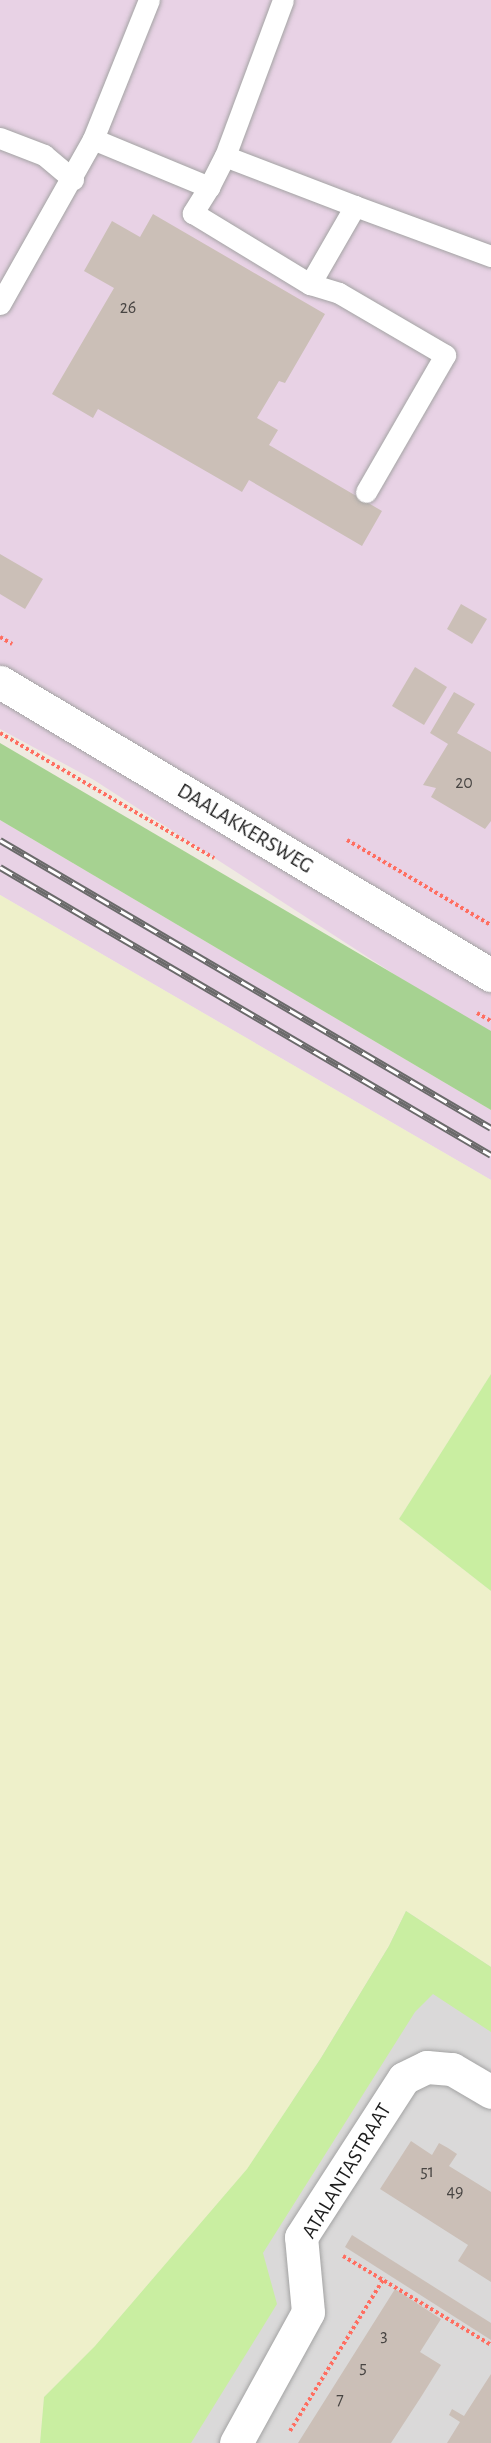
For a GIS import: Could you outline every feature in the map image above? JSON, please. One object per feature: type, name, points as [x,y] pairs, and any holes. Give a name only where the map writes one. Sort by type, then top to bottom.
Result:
[{"type":"street","name":"DAALAKKERSWEG","points":[[0,682],[491,975]]},
{"type":"street","name":"ATALANTASTRAAT","points":[[236,2443],[308,2312],[301,2237],[404,2078],[428,2067],[452,2069],[491,2092]]},
{"type":"lane","points":[[0,304],[73,179],[93,139],[149,0]]},
{"type":"lane","points":[[283,0],[225,156],[194,213],[310,284],[339,293],[445,355],[366,492]]},
{"type":"lane","points":[[0,138],[44,155],[73,179]]},
{"type":"lane","points":[[93,139],[209,187]]},
{"type":"lane","points":[[225,156],[491,256]]},
{"type":"lane","points":[[310,284],[355,206]]},
{"type":"path","points":[[303,2254],[342,2256],[384,2278],[491,2345]]},
{"type":"path","points":[[289,2433],[384,2278]]},
{"type":"shaded area","points":[[0,0],[491,0],[491,1033],[468,1022],[94,780],[0,729]]},
{"type":"shaded area","points":[[0,820],[491,1110],[491,1180],[0,895]]},
{"type":"shaded area","points":[[491,1661],[491,2443],[138,2443]]},
{"type":"green space","points":[[0,743],[491,1031],[491,1110],[0,820]]},
{"type":"green space","points":[[0,895],[491,1180],[491,1374],[399,1519],[491,1591],[491,1967],[406,1911],[389,1946],[321,2058],[247,2169],[95,2346],[44,2397],[40,2443],[0,2443]]},
{"type":"green space","points":[[491,1374],[491,1591],[399,1519]]},
{"type":"green space","points":[[406,1911],[491,1967],[491,2032],[433,1994],[415,2012],[263,2253],[277,2304],[191,2443],[40,2443],[44,2397],[95,2346],[247,2169],[321,2058],[389,1946]]},
{"type":"building","points":[[153,214],[325,314],[285,383],[279,381],[257,418],[278,430],[269,445],[382,511],[362,546],[249,480],[242,492],[98,409],[93,418],[52,394],[114,288],[84,271],[112,221],[140,237]]},
{"type":"building","points":[[0,554],[43,579],[25,609],[0,594]]},
{"type":"building","points":[[461,604],[487,619],[472,644],[447,629]]},
{"type":"building","points":[[415,667],[447,687],[424,725],[392,706]]},
{"type":"building","points":[[454,692],[475,704],[457,733],[491,752],[491,821],[485,829],[431,797],[436,788],[423,785],[448,744],[430,733]]},
{"type":"building","points":[[411,2141],[432,2155],[439,2143],[448,2148],[457,2154],[449,2166],[491,2192],[491,2282],[458,2261],[468,2245],[380,2189]]},
{"type":"building","points":[[352,2235],[491,2323],[491,2340],[345,2247]]},
{"type":"building","points":[[395,2289],[441,2319],[420,2352],[441,2365],[421,2397],[391,2443],[298,2443]]},
{"type":"building","points":[[491,2374],[491,2443],[447,2443],[460,2422],[449,2415],[452,2409],[464,2416]]},
{"type":"railway","points":[[0,840],[491,1128]]},
{"type":"railway","points":[[0,867],[491,1155]]}]
